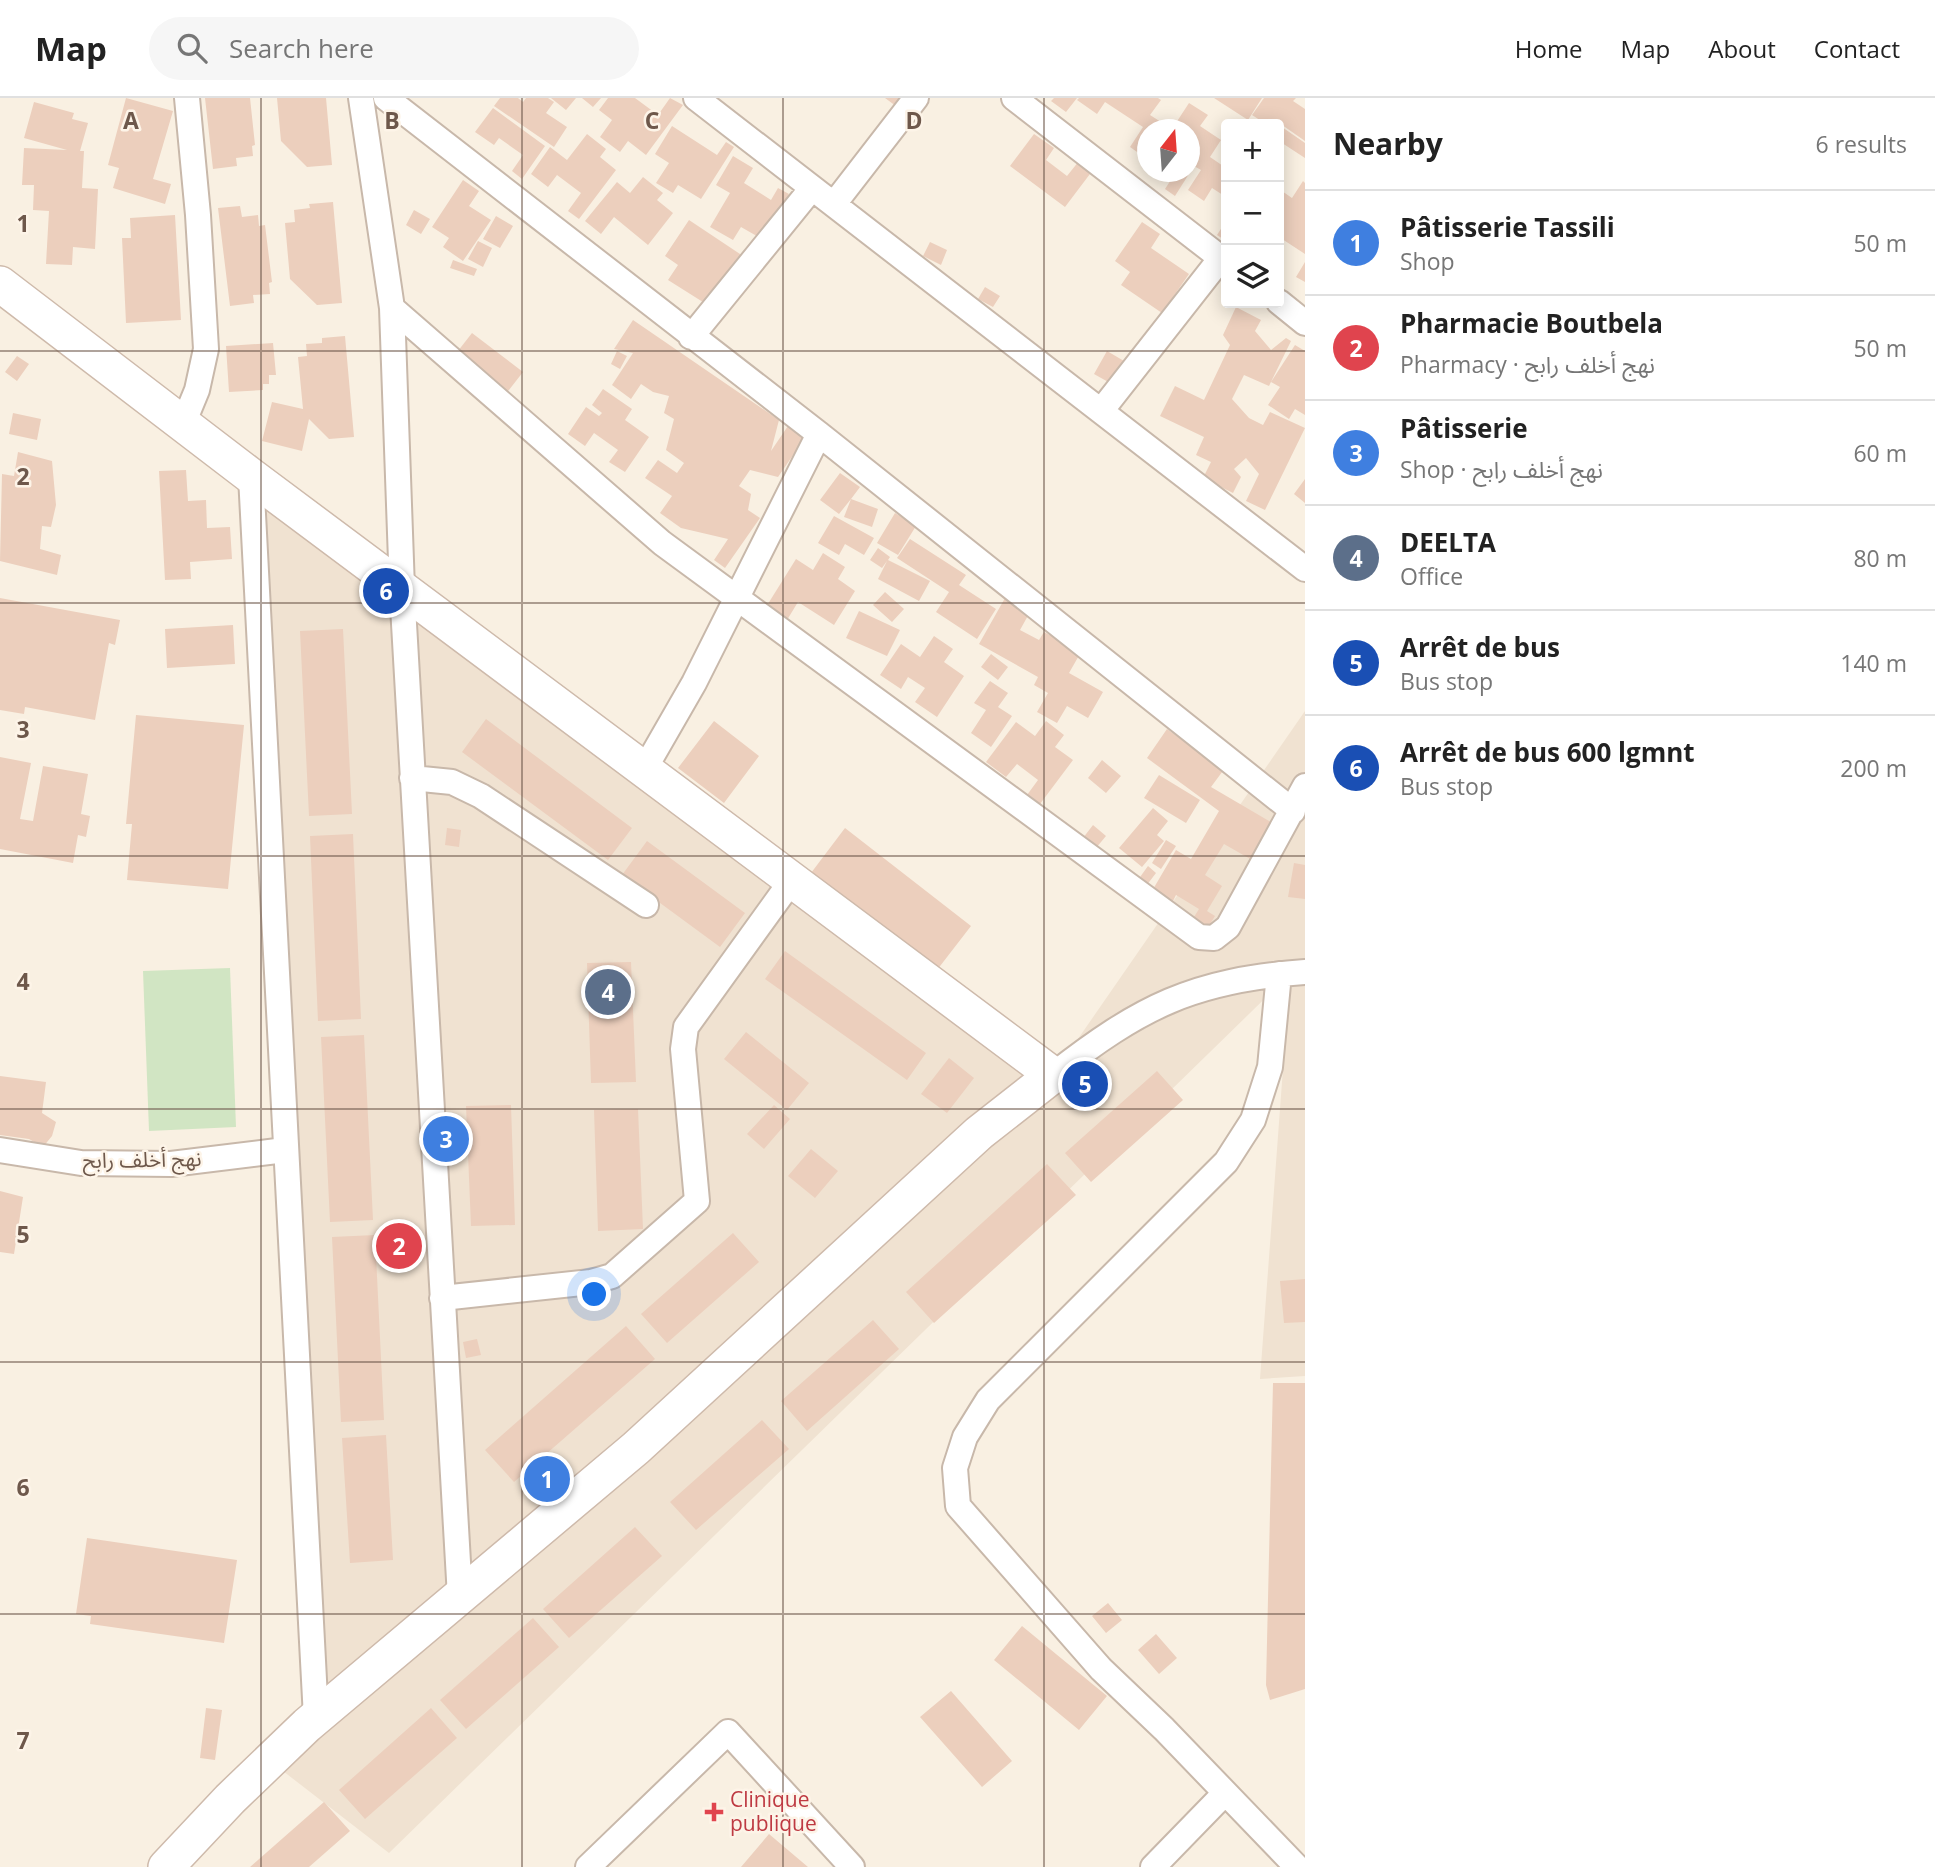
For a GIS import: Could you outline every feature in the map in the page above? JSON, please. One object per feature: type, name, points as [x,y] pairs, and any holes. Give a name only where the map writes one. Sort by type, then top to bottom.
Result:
[{"type":"street","points":[[183,424],[197,390],[205,349],[198,215],[187,98]]},
{"type":"street","points":[[361,98],[392,309],[402,589],[460,1597]]},
{"type":"street","points":[[386,98],[819,435],[1293,811]]},
{"type":"street","points":[[696,98],[1305,569]]},
{"type":"street","points":[[834,204],[916,98]]},
{"type":"street","points":[[1014,98],[1221,258]]},
{"type":"street","points":[[691,337],[812,188]]},
{"type":"street","points":[[1101,411],[1221,264]]},
{"type":"street","points":[[0,284],[251,476],[1053,1075]]},
{"type":"street","points":[[1284,306],[1305,323]]},
{"type":"street","points":[[392,309],[662,543],[1199,937],[1214,938],[1228,927],[1305,786]]},
{"type":"street","points":[[644,770],[694,683],[819,435]]},
{"type":"street","points":[[251,476],[316,1718]]},
{"type":"street","points":[[412,778],[452,782],[481,796],[646,905]]},
{"type":"street","points":[[442,1298],[591,1282],[612,1276],[697,1201],[683,1049],[686,1027],[792,880]]},
{"type":"street","points":[[166,1867],[230,1799],[316,1718],[636,1448],[979,1133],[1087,1049],[1155,1006],[1195,989],[1240,978],[1305,972]]},
{"type":"street","points":[[1279,974],[1270,1067],[1253,1120],[1226,1162],[988,1400],[965,1437],[955,1468],[958,1506],[1101,1669],[1164,1728],[1297,1867]]},
{"type":"street","name":"نهج أخلف رابح","points":[[0,1150],[81,1163],[171,1164],[285,1150]]},
{"type":"street","points":[[588,1867],[728,1732],[852,1867]]},
{"type":"street","points":[[1153,1867],[1225,1793]]},
{"type":"shaded area","points":[[251,476],[1053,1075],[1305,711],[1305,1376],[1260,1379],[1290,974],[389,1853],[270,1761],[316,1718]]},
{"type":"green space","points":[[230,968],[236,1127],[149,1131],[143,971]]},
{"type":"building","points":[[126,98],[173,111],[153,179],[171,184],[165,204],[113,188],[119,168],[108,165]]},
{"type":"building","points":[[205,98],[250,98],[255,145],[252,146],[253,156],[236,158],[237,166],[213,169]]},
{"type":"building","points":[[277,98],[326,98],[332,165],[307,167],[281,141]]},
{"type":"building","points":[[500,98],[518,98],[523,102],[526,98],[548,98],[554,102],[546,113],[567,127],[554,147],[494,106]]},
{"type":"building","points":[[551,98],[576,98],[566,110]]},
{"type":"building","points":[[582,98],[601,98],[593,107]]},
{"type":"building","points":[[608,98],[635,98],[658,115],[670,98],[683,105],[646,155],[628,141],[620,152],[600,137],[612,120],[599,110]]},
{"type":"building","points":[[885,98],[915,98],[904,112]]},
{"type":"building","points":[[1054,98],[1077,98],[1066,112],[1051,101]]},
{"type":"building","points":[[1214,98],[1262,98],[1246,119]]},
{"type":"building","points":[[1264,98],[1296,98],[1293,101],[1305,109],[1305,141],[1284,126],[1284,119],[1258,119],[1252,115]]},
{"type":"building","points":[[1077,100],[1161,100],[1150,115],[1156,119],[1137,119],[1137,123],[1105,102],[1097,114]]},
{"type":"building","points":[[34,102],[74,113],[72,119],[88,123],[80,151],[84,151],[82,188],[98,189],[95,249],[73,247],[72,265],[46,264],[49,211],[33,210],[34,185],[22,185],[24,148],[67,150],[24,138]]},
{"type":"building","points":[[1189,103],[1208,115],[1200,126],[1200,119],[1179,119]]},
{"type":"building","points":[[493,108],[545,146],[522,179],[512,171],[523,155],[499,138],[494,145],[475,132]]},
{"type":"building","points":[[672,126],[717,155],[726,142],[734,147],[701,199],[678,185],[673,193],[656,183],[669,163],[655,154]]},
{"type":"building","points":[[1200,126],[1221,140],[1210,157],[1221,165],[1221,194],[1212,188],[1204,201],[1188,190],[1193,182],[1200,182]]},
{"type":"building","points":[[1284,128],[1305,143],[1305,158],[1284,144]]},
{"type":"building","points":[[587,134],[606,149],[600,157],[616,170],[579,219],[568,211],[581,193],[557,175],[548,187],[531,174],[550,147],[567,160]]},
{"type":"building","points":[[1034,134],[1054,148],[1046,160],[1067,176],[1083,156],[1096,166],[1065,207],[1010,166]]},
{"type":"building","points":[[1137,136],[1137,152],[1130,147]]},
{"type":"building","points":[[733,156],[753,168],[744,183],[771,200],[778,188],[789,194],[762,239],[741,227],[733,240],[710,227],[730,193],[716,185]]},
{"type":"building","points":[[643,177],[663,193],[657,200],[673,213],[648,245],[614,217],[601,234],[585,221],[617,182],[630,193]]},
{"type":"building","points":[[463,180],[479,191],[469,206],[491,220],[463,261],[443,247],[449,238],[432,227]]},
{"type":"building","points":[[1303,181],[1305,254],[1284,240],[1284,192],[1292,198]]},
{"type":"building","points":[[1170,182],[1184,182],[1175,196],[1165,189]]},
{"type":"building","points":[[333,202],[342,303],[317,305],[290,279],[285,223],[295,222],[294,210],[310,208],[309,204]]},
{"type":"building","points":[[240,206],[242,217],[258,215],[259,226],[265,225],[272,282],[269,283],[270,294],[253,295],[254,303],[230,306],[218,208]]},
{"type":"building","points":[[414,210],[430,219],[421,234],[406,225]]},
{"type":"building","points":[[175,215],[181,320],[126,323],[122,238],[131,238],[130,218]]},
{"type":"building","points":[[496,216],[513,226],[500,248],[483,239]]},
{"type":"building","points":[[689,220],[752,262],[714,309],[668,280],[678,265],[665,256]]},
{"type":"building","points":[[1142,222],[1160,234],[1151,248],[1189,274],[1162,313],[1121,285],[1130,272],[1115,261]]},
{"type":"building","points":[[478,241],[492,248],[483,267],[468,259]]},
{"type":"building","points":[[930,242],[947,250],[941,265],[923,256]]},
{"type":"building","points":[[453,260],[477,269],[474,276],[450,268]]},
{"type":"building","points":[[1305,262],[1305,282],[1296,277]]},
{"type":"building","points":[[985,287],[1000,296],[993,307],[978,299]]},
{"type":"building","points":[[1238,308],[1261,320],[1255,331],[1271,350],[1286,338],[1291,341],[1269,386],[1244,375],[1232,399],[1249,418],[1263,425],[1270,412],[1305,428],[1265,510],[1246,501],[1259,474],[1246,458],[1234,469],[1241,477],[1233,493],[1203,478],[1211,462],[1196,455],[1204,437],[1160,416],[1175,386],[1204,400],[1230,345],[1223,335]]},
{"type":"building","points":[[633,320],[779,420],[771,451],[792,420],[809,432],[778,477],[750,470],[739,486],[751,494],[748,510],[760,518],[725,568],[714,560],[728,539],[681,528],[660,513],[672,496],[645,478],[658,460],[677,473],[684,463],[666,450],[674,419],[664,413],[669,396],[653,392],[641,384],[631,399],[612,385],[633,353],[614,349]]},
{"type":"building","points":[[472,333],[523,372],[505,395],[447,365]]},
{"type":"building","points":[[345,336],[354,437],[329,439],[309,419],[302,451],[262,441],[272,402],[303,409],[298,357],[307,356],[306,344],[322,343],[322,338]]},
{"type":"building","points":[[273,343],[276,375],[269,375],[269,384],[263,384],[263,390],[229,392],[226,346]]},
{"type":"building","points":[[1295,345],[1305,351],[1305,415],[1295,409],[1289,419],[1268,405],[1280,387],[1271,382]]},
{"type":"building","points":[[617,351],[627,356],[620,369],[611,364]]},
{"type":"building","points":[[1107,351],[1124,361],[1110,383],[1094,374]]},
{"type":"building","points":[[17,356],[29,364],[17,381],[5,372]]},
{"type":"building","points":[[603,389],[632,409],[625,420],[649,437],[625,472],[609,462],[618,450],[594,433],[585,446],[568,434],[586,407],[599,416],[602,413],[592,405]]},
{"type":"building","points":[[13,413],[41,419],[37,440],[9,434]]},
{"type":"building","points":[[18,452],[52,461],[56,505],[51,527],[42,526],[40,549],[61,555],[57,575],[0,561],[2,474],[14,476]]},
{"type":"building","points":[[186,470],[188,501],[206,500],[207,528],[230,527],[232,559],[190,562],[191,579],[165,580],[159,471]]},
{"type":"building","points":[[840,473],[860,487],[839,514],[820,500]]},
{"type":"building","points":[[1305,479],[1305,503],[1294,494]]},
{"type":"building","points":[[851,499],[878,509],[872,527],[844,517]]},
{"type":"building","points":[[895,513],[916,526],[898,555],[877,543]]},
{"type":"building","points":[[834,516],[874,538],[864,555],[845,544],[839,555],[818,543]]},
{"type":"building","points":[[910,539],[966,575],[959,585],[996,609],[977,639],[936,612],[949,592],[897,558]]},
{"type":"building","points":[[878,548],[890,557],[888,560],[930,581],[919,601],[878,579],[887,561],[882,568],[870,560]]},
{"type":"building","points":[[823,553],[845,567],[838,579],[855,591],[834,625],[798,602],[787,620],[766,607],[796,559],[813,570]]},
{"type":"building","points":[[885,592],[904,609],[892,622],[873,605]]},
{"type":"building","points":[[0,598],[120,620],[115,645],[109,643],[95,720],[25,707],[24,714],[0,710]]},
{"type":"building","points":[[1005,598],[1030,612],[1020,630],[1039,640],[1044,632],[1081,652],[1069,673],[1103,692],[1088,718],[1067,706],[1057,723],[1037,712],[1048,693],[1034,685],[1038,677],[979,644]]},
{"type":"building","points":[[859,611],[900,630],[887,656],[846,638]]},
{"type":"building","points":[[233,625],[235,664],[167,668],[165,629]]},
{"type":"building","points":[[343,629],[352,814],[309,816],[300,631]]},
{"type":"building","points":[[934,636],[953,649],[944,662],[964,676],[937,717],[915,702],[925,688],[908,677],[901,689],[880,675],[901,644],[920,657]]},
{"type":"building","points":[[991,654],[1008,667],[998,680],[981,667]]},
{"type":"building","points":[[990,681],[1008,693],[998,707],[1012,716],[991,747],[971,733],[986,710],[974,703]]},
{"type":"building","points":[[136,715],[244,725],[228,889],[127,880],[132,824],[126,824]]},
{"type":"building","points":[[486,719],[632,828],[608,860],[462,752]]},
{"type":"building","points":[[714,721],[759,756],[724,803],[678,768]]},
{"type":"building","points":[[1046,721],[1064,735],[1055,747],[1073,760],[1040,804],[1027,795],[1038,780],[1017,764],[1006,777],[986,762],[1016,722],[1035,736]]},
{"type":"building","points":[[1167,729],[1208,758],[1228,764],[1211,787],[1274,824],[1252,860],[1224,844],[1205,875],[1222,886],[1207,911],[1215,916],[1204,934],[1189,925],[1199,909],[1176,895],[1172,903],[1152,891],[1176,850],[1191,859],[1219,811],[1147,758]]},
{"type":"building","points":[[0,757],[31,763],[20,819],[33,821],[43,766],[88,774],[81,814],[90,816],[86,837],[78,835],[73,863],[0,849]]},
{"type":"building","points":[[1102,760],[1121,776],[1106,793],[1088,778]]},
{"type":"building","points":[[1159,775],[1200,800],[1186,823],[1144,798]]},
{"type":"building","points":[[1153,808],[1168,821],[1157,835],[1164,841],[1142,867],[1119,848]]},
{"type":"building","points":[[1093,825],[1106,836],[1096,848],[1083,838]]},
{"type":"building","points":[[447,828],[461,830],[459,847],[445,845]]},
{"type":"building","points":[[845,828],[971,926],[937,970],[811,873]]},
{"type":"building","points":[[353,834],[361,1019],[318,1021],[310,836]]},
{"type":"building","points":[[1166,840],[1176,846],[1161,869],[1152,863]]},
{"type":"building","points":[[647,841],[745,913],[720,947],[622,875]]},
{"type":"building","points":[[1294,863],[1305,865],[1305,899],[1288,897]]},
{"type":"building","points":[[1148,866],[1156,873],[1143,890],[1135,884]]},
{"type":"building","points":[[785,951],[926,1053],[907,1080],[765,979]]},
{"type":"building","points":[[631,962],[636,1082],[591,1083],[587,963]]},
{"type":"building","points":[[746,1032],[809,1083],[787,1110],[724,1059]]},
{"type":"building","points":[[364,1035],[373,1220],[330,1222],[321,1037]]},
{"type":"building","points":[[949,1058],[974,1078],[947,1113],[921,1094]]},
{"type":"building","points":[[1157,1071],[1183,1100],[1091,1182],[1065,1153]]},
{"type":"building","points":[[0,1076],[46,1082],[42,1113],[56,1122],[52,1136],[43,1147],[29,1139],[0,1135]]},
{"type":"building","points":[[511,1105],[515,1225],[471,1226],[466,1106]]},
{"type":"building","points":[[774,1105],[790,1119],[764,1149],[747,1134]]},
{"type":"building","points":[[638,1109],[643,1229],[598,1231],[594,1110]]},
{"type":"building","points":[[811,1149],[838,1171],[815,1198],[788,1176]]},
{"type":"building","points":[[1047,1164],[1076,1195],[934,1323],[906,1292]]},
{"type":"building","points":[[0,1191],[23,1197],[14,1254],[0,1252]]},
{"type":"building","points":[[733,1233],[759,1262],[667,1343],[641,1314]]},
{"type":"building","points":[[375,1235],[384,1420],[341,1422],[332,1237]]},
{"type":"building","points":[[1305,1279],[1305,1322],[1284,1323],[1280,1281]]},
{"type":"building","points":[[873,1320],[899,1349],[807,1431],[781,1401]]},
{"type":"building","points":[[626,1326],[655,1359],[514,1482],[485,1450]]},
{"type":"building","points":[[477,1339],[481,1355],[466,1358],[463,1342]]},
{"type":"building","points":[[1273,1383],[1305,1383],[1305,1689],[1270,1700],[1266,1685]]},
{"type":"building","points":[[762,1420],[789,1449],[696,1530],[670,1502]]},
{"type":"building","points":[[386,1435],[393,1560],[350,1563],[342,1438]]},
{"type":"building","points":[[635,1527],[662,1556],[569,1638],[543,1609]]},
{"type":"building","points":[[87,1538],[237,1560],[224,1643],[90,1624],[91,1616],[76,1614]]},
{"type":"building","points":[[1108,1603],[1122,1620],[1106,1633],[1092,1616]]},
{"type":"building","points":[[533,1618],[559,1647],[466,1729],[440,1700]]},
{"type":"building","points":[[1022,1626],[1107,1696],[1079,1730],[994,1660]]},
{"type":"building","points":[[1156,1634],[1177,1658],[1159,1674],[1138,1650]]},
{"type":"building","points":[[951,1691],[1012,1761],[982,1787],[920,1717]]},
{"type":"building","points":[[206,1708],[222,1710],[215,1760],[200,1758]]},
{"type":"building","points":[[431,1708],[457,1738],[365,1819],[339,1790]]},
{"type":"building","points":[[324,1802],[350,1831],[309,1867],[250,1867]]},
{"type":"building","points":[[769,1834],[808,1867],[741,1867]]},
{"type":"place","name":"Arrêt de bus 600 lgmnt","points":[[386,591]]},
{"type":"place","name":"DEELTA","points":[[608,992]]},
{"type":"place","name":"Arrêt de bus","points":[[1085,1084]]},
{"type":"place","name":"Pâtisserie","points":[[446,1139]]},
{"type":"place","name":"Pharmacie Boutbela","points":[[399,1246]]},
{"type":"place","name":"Pâtisserie Tassili","points":[[547,1479]]},
{"type":"place","name":"Clinique publique","points":[[714,1812]]}]
